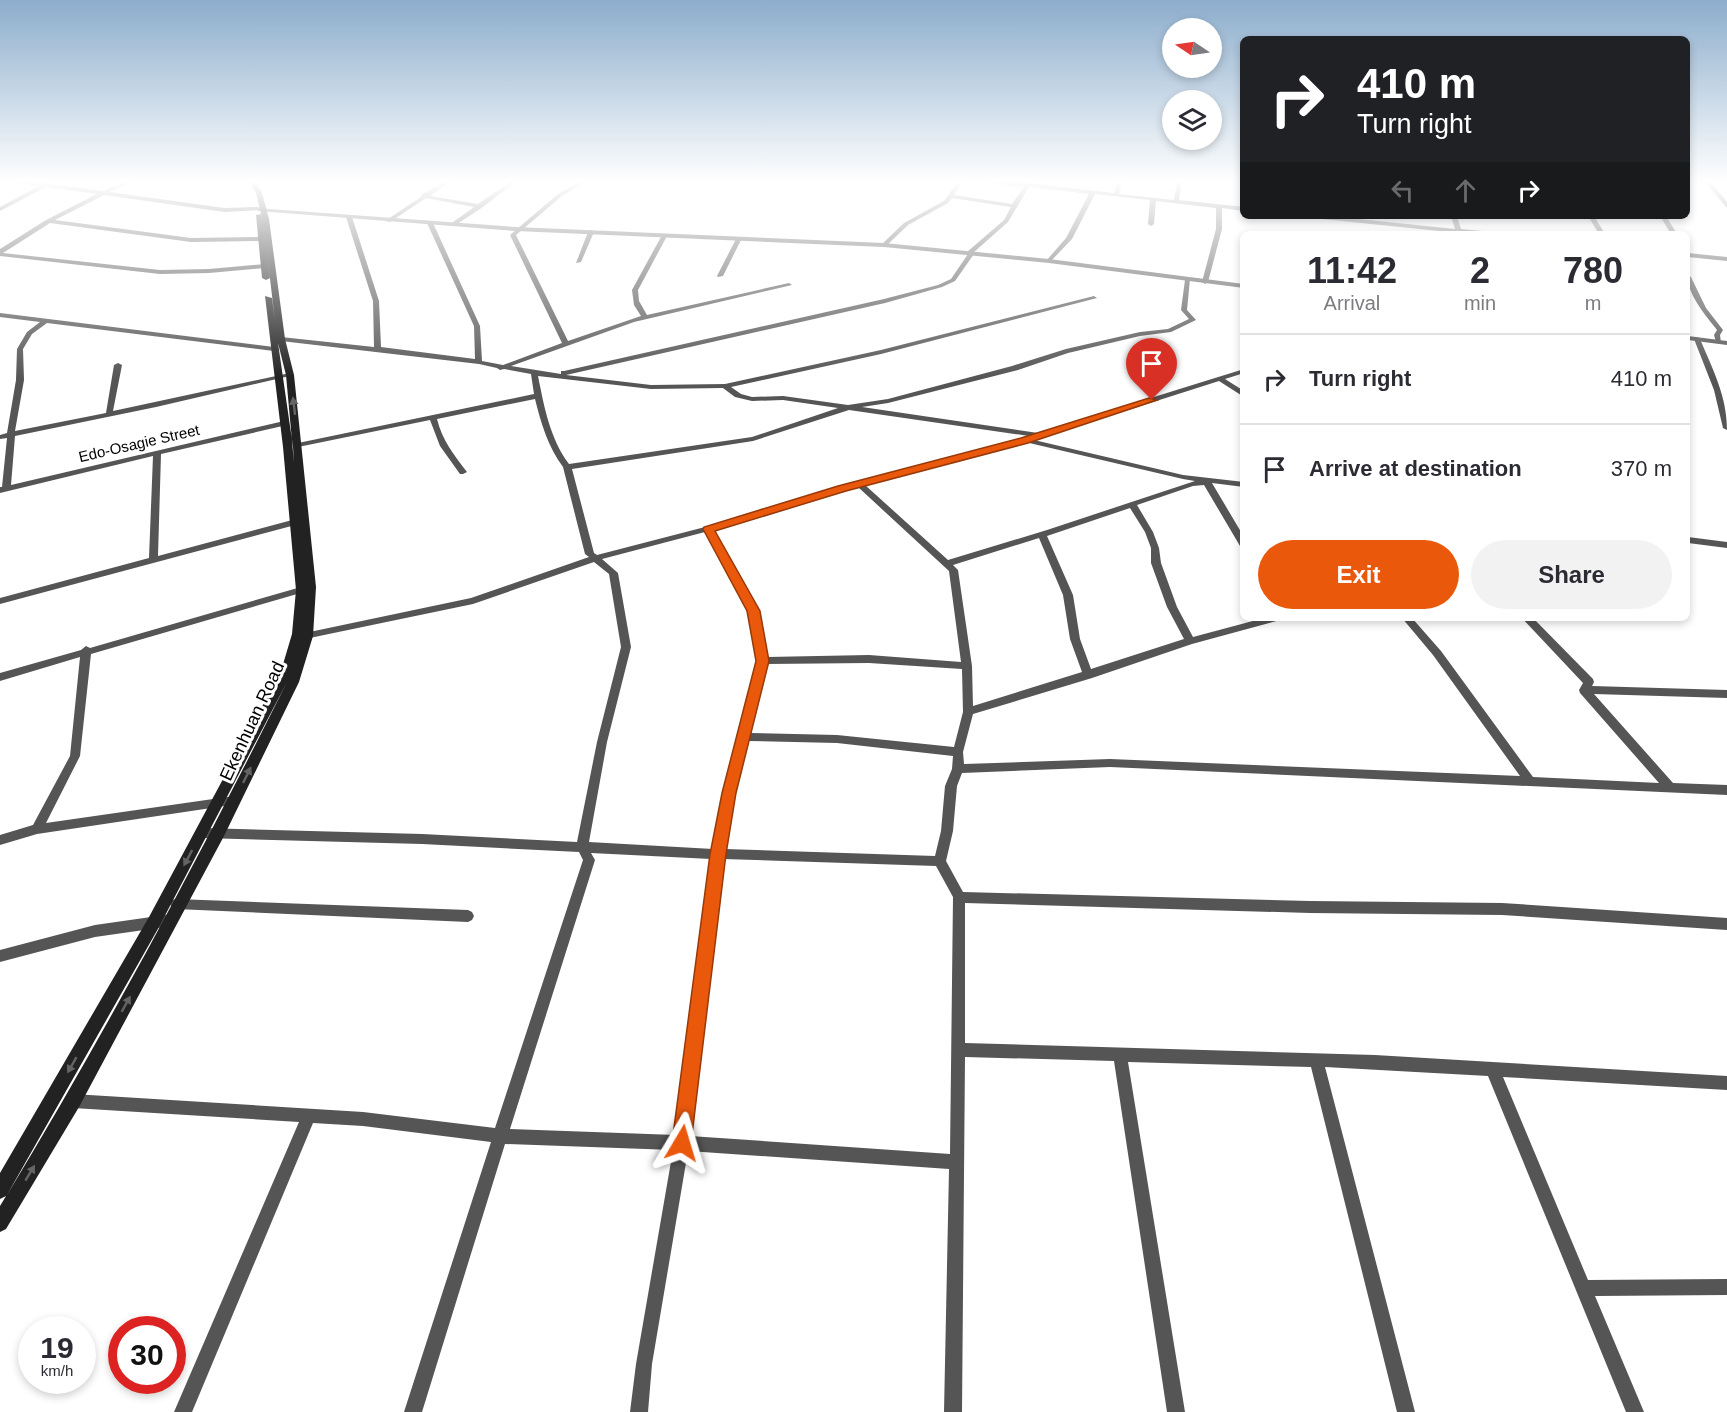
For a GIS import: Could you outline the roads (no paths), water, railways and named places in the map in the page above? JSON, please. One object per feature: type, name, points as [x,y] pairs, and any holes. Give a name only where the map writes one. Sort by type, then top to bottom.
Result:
[{"type":"main road","name":"Ekenhuan Road","points":[[0,1223],[72,1101],[181,904],[293,682],[311,587],[298,445],[262,247]]},
{"type":"main road","name":"Ekenhuan Road","points":[[270,247],[278,344]]},
{"type":"main road","name":"Ekenhuan Road","points":[[0,1190],[164,904],[281,684],[302,637],[296,522],[284,423],[285,376]]},
{"type":"street","points":[[359,247],[376,301],[378,349]]},
{"type":"street","points":[[441,247],[477,326],[479,362]]},
{"type":"street","points":[[519,247],[566,343]]},
{"type":"street","points":[[579,262],[585,247]]},
{"type":"street","points":[[646,317],[637,307],[634,290],[658,247]]},
{"type":"street","points":[[720,276],[735,247]]},
{"type":"street","points":[[904,247],[1049,261],[1240,286]]},
{"type":"street","points":[[555,375],[885,301],[940,286],[953,280],[970,253],[977,247]]},
{"type":"street","points":[[1049,261],[1062,247]]},
{"type":"street","points":[[1205,282],[1214,247]]},
{"type":"street","points":[[0,253],[160,272],[209,272],[265,266]]},
{"type":"street","points":[[1690,255],[1727,259]]},
{"type":"street","points":[[567,467],[753,439],[850,407],[888,401],[1015,368],[1066,351],[1140,334],[1169,331],[1193,320],[1184,310],[1188,280]]},
{"type":"street","points":[[1690,281],[1703,308],[1720,330],[1717,335],[1723,342]]},
{"type":"street","points":[[500,368],[566,343],[646,317],[789,285]]},
{"type":"street","points":[[0,315],[278,344],[378,349],[479,362],[534,373],[651,387],[725,386],[881,352],[1094,298]]},
{"type":"street","points":[[3,490],[20,380],[20,350],[29,333],[45,321]]},
{"type":"street","points":[[1690,338],[1723,342]]},
{"type":"street","points":[[1697,339],[1718,390],[1727,428]]},
{"type":"street","points":[[109,415],[118,365]]},
{"type":"street","points":[[302,637],[473,601],[596,558],[1040,436],[1240,372]]},
{"type":"street","points":[[413,1412],[499,1136],[589,860],[582,847],[602,742],[627,647],[613,573],[590,554],[567,467],[558,457],[538,396],[534,373]]},
{"type":"street","points":[[0,437],[285,376]]},
{"type":"street","points":[[1220,379],[1240,392]]},
{"type":"street","points":[[725,386],[732,394],[749,400],[783,398],[1040,436]]},
{"type":"street","points":[[298,445],[538,396]]},
{"type":"street","points":[[433,417],[435,429],[449,455],[462,472]]},
{"type":"street","name":"Edo-Osagie Street","points":[[3,490],[284,423]]},
{"type":"street","points":[[1025,440],[1207,482],[1240,485]]},
{"type":"street","points":[[153,560],[157,453]]},
{"type":"street","points":[[946,564],[1042,535],[1192,484],[1207,482]]},
{"type":"street","points":[[1207,482],[1240,539]]},
{"type":"street","points":[[859,484],[953,570],[967,666],[968,712],[958,752],[958,769],[951,786],[940,861],[959,897],[953,1412]]},
{"type":"street","points":[[1132,504],[1149,532],[1155,548],[1156,563],[1172,606],[1190,641]]},
{"type":"street","points":[[0,601],[296,522]]},
{"type":"street","points":[[639,1412],[644,1364],[682,1143],[718,854],[742,737],[763,661],[754,611],[708,529]]},
{"type":"street","points":[[1042,535],[1068,595],[1075,639],[1088,675]]},
{"type":"street","points":[[1690,540],[1727,545]]},
{"type":"street","points":[[0,677],[301,590]]},
{"type":"street","points":[[968,712],[1190,641],[1266,621]]},
{"type":"street","points":[[1410,621],[1437,653],[1529,780]]},
{"type":"street","points":[[1530,621],[1589,682],[1584,690]]},
{"type":"street","points":[[37,829],[75,756],[87,650]]},
{"type":"street","points":[[763,661],[869,659],[967,666]]},
{"type":"street","points":[[1584,690],[1670,787]]},
{"type":"street","points":[[1584,690],[1727,694]]},
{"type":"street","points":[[742,737],[837,739],[958,752]]},
{"type":"street","points":[[958,769],[1110,763],[1727,790]]},
{"type":"street","points":[[0,840],[37,829],[234,801]]},
{"type":"street","points":[[202,833],[422,839],[718,854],[940,861]]},
{"type":"street","points":[[959,897],[1310,908],[1502,909],[1727,924]]},
{"type":"street","points":[[164,904],[468,916]]},
{"type":"street","points":[[0,956],[95,931],[172,920]]},
{"type":"street","points":[[958,1050],[1316,1060],[1727,1083]]},
{"type":"street","points":[[1120,1054],[1176,1412]]},
{"type":"street","points":[[1316,1060],[1406,1412]]},
{"type":"street","points":[[1493,1070],[1635,1412]]},
{"type":"street","points":[[72,1101],[363,1119],[499,1136],[682,1143],[956,1162]]},
{"type":"street","points":[[183,1412],[309,1116]]},
{"type":"street","points":[[1585,1288],[1727,1287]]}]
